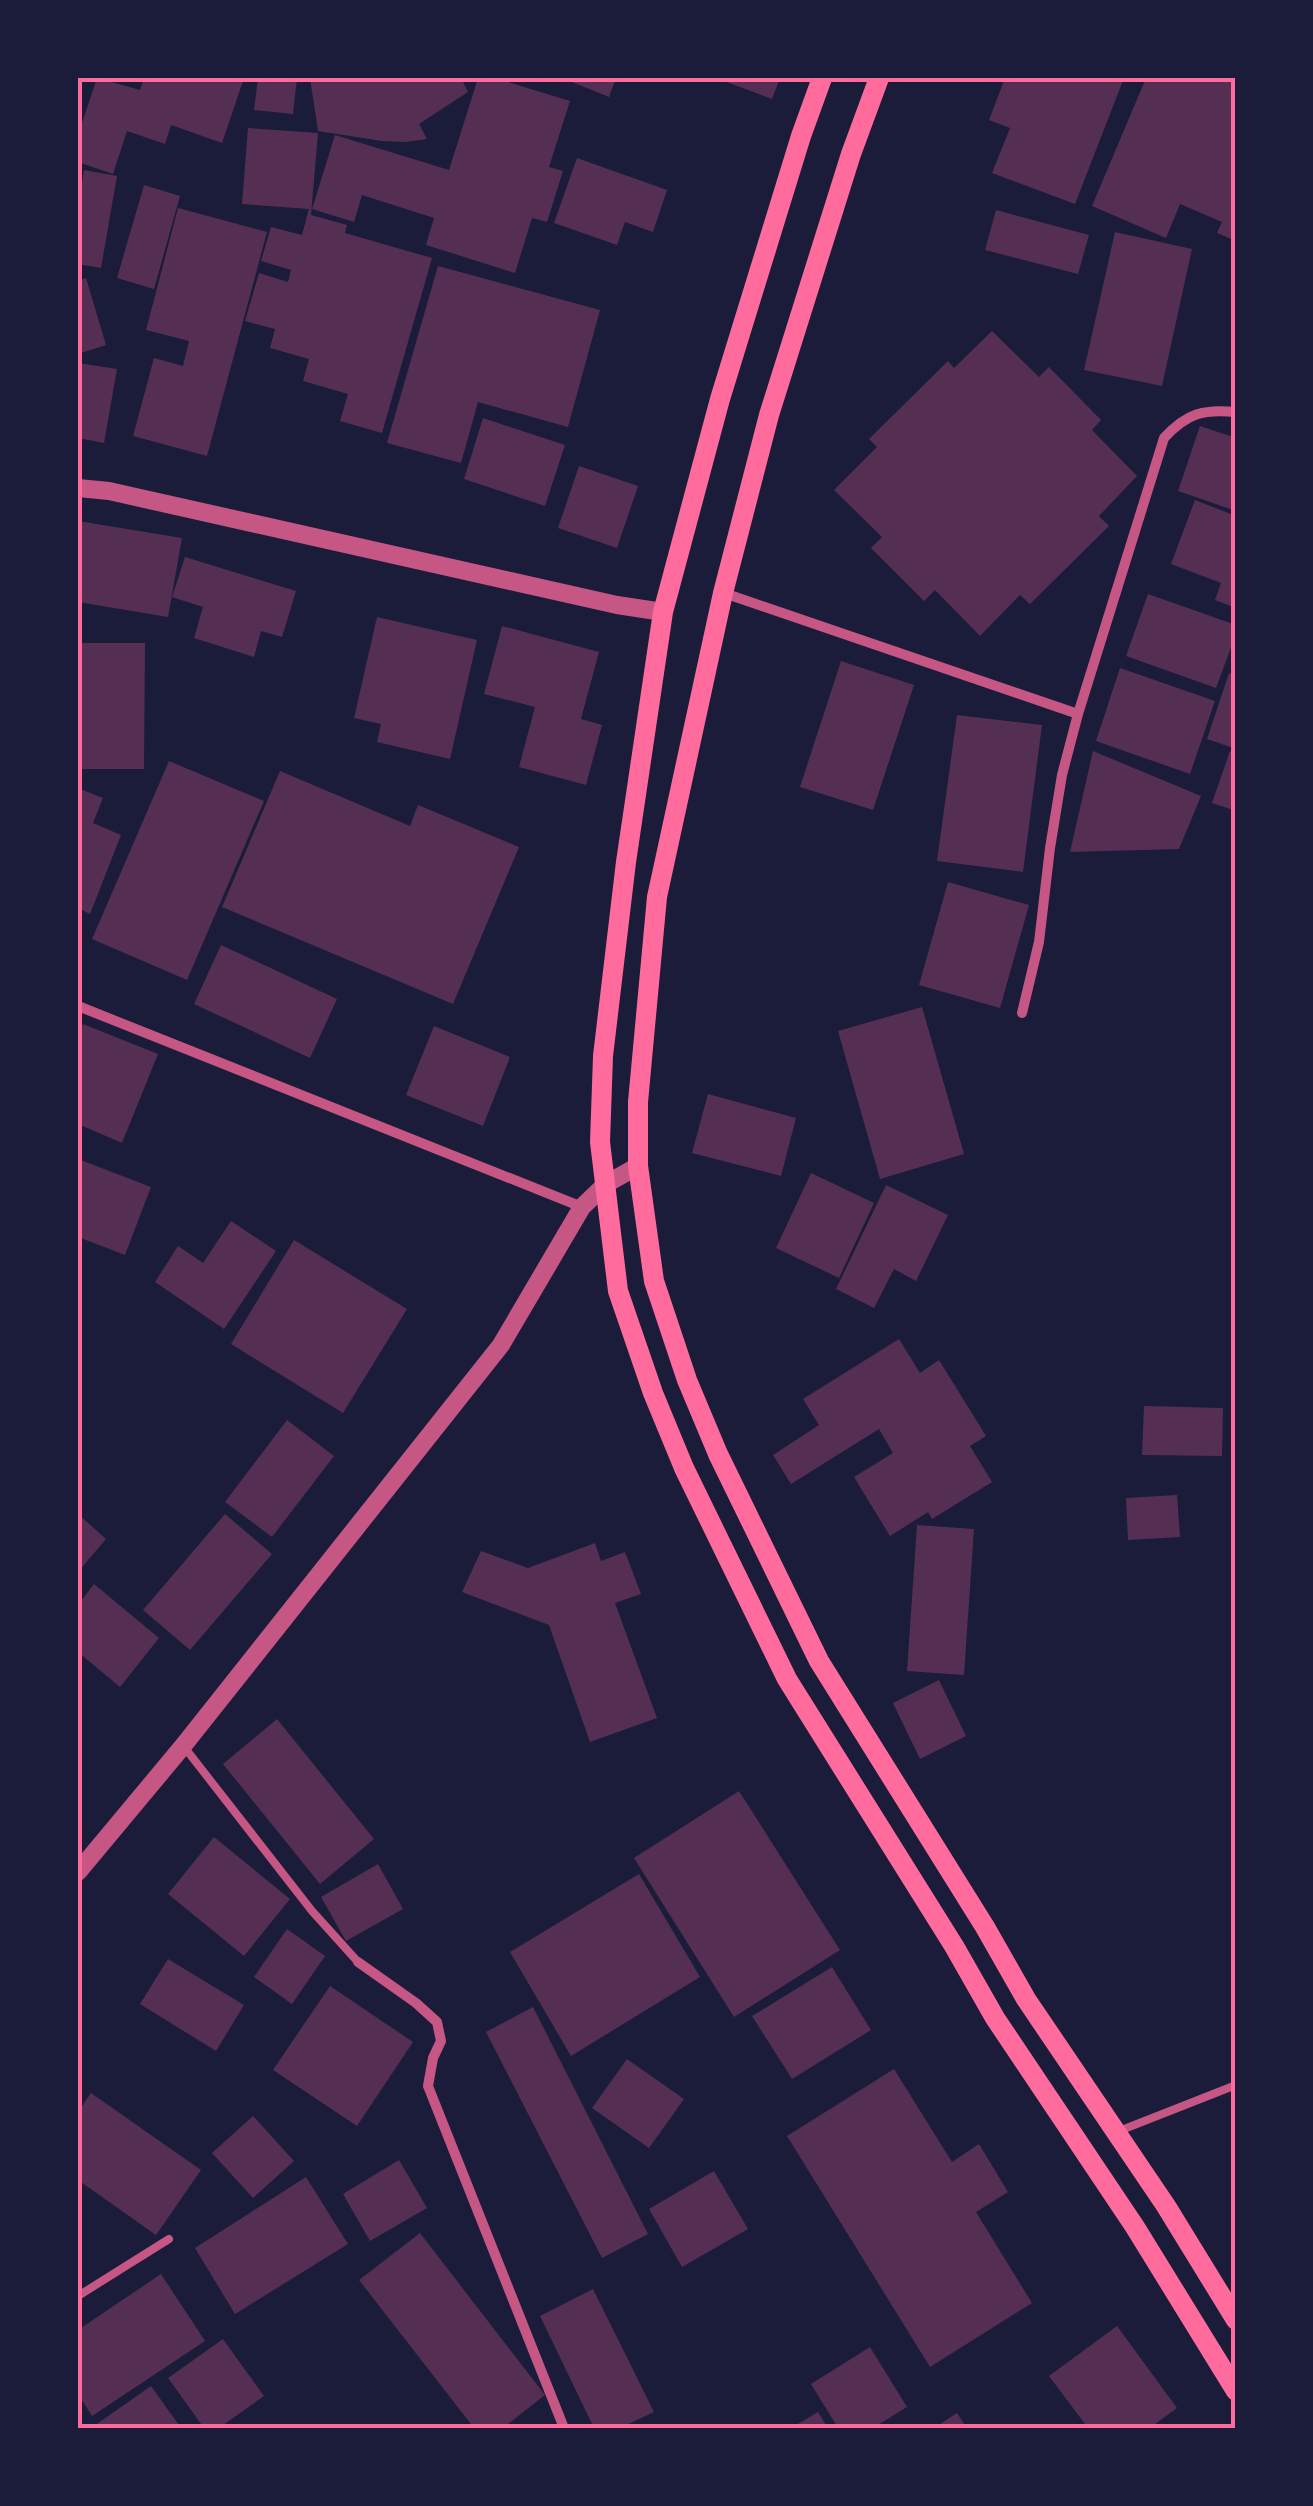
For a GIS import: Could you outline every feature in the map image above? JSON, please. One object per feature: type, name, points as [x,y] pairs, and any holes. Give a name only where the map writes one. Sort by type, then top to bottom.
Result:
[{"type":"main road","points":[[822,78],[720,399],[663,612],[626,862],[603,1056],[600,1142],[618,1291],[652,1394],[786,1679],[995,2018],[1135,2227],[1236,2391]]},
{"type":"main road","points":[[880,78],[851,154],[769,415],[723,593],[657,897],[638,1102],[638,1166],[654,1281],[687,1380],[718,1454],[819,1661],[1026,1999],[1166,2206],[1236,2320]]},
{"type":"street","points":[[1022,1014],[1039,942],[1062,775],[1164,438],[1188,416],[1215,410],[1236,412]]},
{"type":"street","points":[[78,488],[109,491],[663,612]]},
{"type":"street","points":[[723,593],[1078,714]]},
{"type":"street","points":[[78,1006],[582,1207]]},
{"type":"street","points":[[78,1872],[184,1746],[501,1345],[582,1207],[606,1184],[638,1166]]},
{"type":"street","points":[[358,1962],[436,2022],[442,2042],[433,2058],[428,2086],[564,2428]]},
{"type":"lane","points":[[184,1746],[312,1911],[358,1962]]},
{"type":"lane","points":[[1115,2132],[1236,2085]]},
{"type":"lane","points":[[78,2296],[169,2239]]},
{"type":"building","points":[[97,78],[140,90],[144,78],[244,78],[222,143],[171,125],[165,144],[127,131],[113,174],[78,162],[78,135]]},
{"type":"building","points":[[258,78],[297,78],[293,114],[254,110]]},
{"type":"building","points":[[310,78],[461,78],[468,92],[419,124],[427,139],[382,141],[318,131]]},
{"type":"building","points":[[478,78],[495,78],[570,101],[549,167],[563,171],[547,222],[532,218],[515,273],[426,245],[434,218],[362,195],[354,222],[312,209],[335,135],[449,170]]},
{"type":"building","points":[[562,78],[616,78],[609,97]]},
{"type":"building","points":[[716,78],[780,78],[772,99]]},
{"type":"building","points":[[1005,78],[1124,78],[1075,204],[992,173],[1010,128],[989,120]]},
{"type":"building","points":[[1146,78],[1236,78],[1236,241],[1217,233],[1222,222],[1180,204],[1166,238],[1092,206]]},
{"type":"building","points":[[248,128],[318,133],[311,215],[347,225],[345,233],[432,258],[382,433],[340,421],[348,394],[303,381],[309,359],[270,348],[275,329],[245,321],[259,273],[288,282],[291,270],[261,261],[271,227],[302,235],[309,209],[242,204]]},
{"type":"building","points":[[577,158],[667,190],[653,232],[625,222],[617,245],[554,223]]},
{"type":"building","points":[[84,170],[117,176],[101,268],[78,264],[78,208]]},
{"type":"building","points":[[144,185],[180,196],[154,289],[117,278]]},
{"type":"building","points":[[178,208],[267,232],[207,456],[133,436],[154,358],[183,366],[189,341],[146,330]]},
{"type":"building","points":[[996,210],[1089,235],[1078,274],[985,250]]},
{"type":"building","points":[[1115,232],[1192,249],[1162,386],[1084,370]]},
{"type":"building","points":[[438,266],[600,310],[568,427],[478,402],[461,463],[387,443]]},
{"type":"building","points":[[86,278],[106,345],[78,354],[78,281]]},
{"type":"building","points":[[992,331],[1039,377],[1049,367],[1101,420],[1092,430],[1137,476],[1099,516],[1109,526],[1030,604],[1020,595],[980,636],[935,590],[924,601],[871,548],[882,537],[834,490],[877,447],[869,439],[948,361],[954,368]]},
{"type":"building","points":[[78,363],[117,369],[104,443],[78,438]]},
{"type":"building","points":[[483,418],[565,445],[545,506],[464,479]]},
{"type":"building","points":[[1200,426],[1236,438],[1236,511],[1178,491]]},
{"type":"building","points":[[579,466],[638,486],[617,548],[558,528]]},
{"type":"building","points":[[1195,500],[1236,516],[1236,608],[1215,600],[1221,583],[1171,564]]},
{"type":"building","points":[[78,521],[182,538],[168,617],[78,602]]},
{"type":"building","points":[[185,557],[296,591],[282,637],[261,631],[254,657],[194,638],[203,607],[172,597]]},
{"type":"building","points":[[1148,594],[1236,625],[1216,688],[1126,656]]},
{"type":"building","points":[[377,617],[477,640],[450,759],[377,742],[381,724],[354,718]]},
{"type":"building","points":[[502,626],[599,652],[581,719],[602,725],[586,785],[519,767],[535,707],[484,694]]},
{"type":"building","points":[[78,643],[145,643],[144,769],[78,769]]},
{"type":"building","points":[[841,661],[914,685],[873,810],[800,787]]},
{"type":"building","points":[[1120,668],[1215,701],[1190,774],[1096,741]]},
{"type":"building","points":[[1229,673],[1236,675],[1236,749],[1207,739]]},
{"type":"building","points":[[957,715],[1042,725],[1023,872],[937,861]]},
{"type":"building","points":[[1093,751],[1201,796],[1179,849],[1070,852]]},
{"type":"building","points":[[1230,751],[1236,753],[1236,811],[1212,803]]},
{"type":"building","points":[[169,761],[264,801],[187,980],[92,939]]},
{"type":"building","points":[[280,771],[410,826],[418,805],[519,847],[453,1004],[222,907]]},
{"type":"building","points":[[78,788],[103,798],[93,823],[121,835],[90,914],[78,908]]},
{"type":"building","points":[[948,882],[1029,905],[1000,1008],[919,985]]},
{"type":"building","points":[[221,945],[337,999],[310,1058],[194,1004]]},
{"type":"building","points":[[922,1007],[964,1154],[880,1179],[838,1031]]},
{"type":"building","points":[[83,1024],[158,1054],[122,1143],[78,1124],[78,1039]]},
{"type":"building","points":[[434,1026],[510,1057],[483,1126],[406,1095]]},
{"type":"building","points":[[708,1094],[796,1118],[781,1176],[692,1153]]},
{"type":"building","points":[[78,1159],[151,1187],[125,1255],[78,1237]]},
{"type":"building","points":[[811,1173],[874,1203],[839,1278],[776,1248]]},
{"type":"building","points":[[886,1185],[948,1215],[916,1281],[894,1269],[874,1308],[836,1289]]},
{"type":"building","points":[[231,1221],[276,1251],[224,1329],[155,1282],[178,1246],[203,1263]]},
{"type":"building","points":[[294,1240],[407,1309],[343,1413],[231,1344]]},
{"type":"building","points":[[899,1339],[920,1373],[939,1360],[986,1436],[970,1446],[992,1482],[932,1519],[928,1512],[890,1536],[854,1477],[893,1453],[879,1429],[791,1484],[773,1455],[819,1425],[803,1399]]},
{"type":"building","points":[[1144,1406],[1223,1408],[1222,1456],[1142,1455]]},
{"type":"building","points":[[287,1420],[334,1456],[272,1537],[225,1502]]},
{"type":"building","points":[[1177,1495],[1180,1537],[1128,1540],[1126,1498]]},
{"type":"building","points":[[78,1514],[106,1539],[78,1572]]},
{"type":"building","points":[[225,1514],[272,1554],[190,1650],[143,1610]]},
{"type":"building","points":[[917,1525],[974,1529],[964,1675],[907,1671]]},
{"type":"building","points":[[595,1543],[601,1561],[625,1552],[641,1594],[615,1603],[657,1718],[590,1742],[549,1625],[462,1592],[481,1551],[528,1568]]},
{"type":"building","points":[[94,1584],[159,1638],[120,1687],[78,1652],[78,1605]]},
{"type":"building","points":[[939,1680],[966,1736],[920,1759],[893,1703]]},
{"type":"building","points":[[277,1719],[374,1839],[320,1884],[223,1764]]},
{"type":"building","points":[[739,1791],[840,1950],[734,2017],[634,1858]]},
{"type":"building","points":[[214,1837],[290,1899],[244,1956],[168,1894]]},
{"type":"building","points":[[378,1864],[403,1909],[346,1941],[321,1897]]},
{"type":"building","points":[[639,1874],[700,1977],[571,2056],[510,1952]]},
{"type":"building","points":[[287,1929],[325,1956],[292,2004],[254,1977]]},
{"type":"building","points":[[168,1959],[244,2005],[216,2051],[140,2004]]},
{"type":"building","points":[[832,1967],[871,2030],[792,2079],[752,2016]]},
{"type":"building","points":[[330,1986],[413,2042],[357,2126],[273,2070]]},
{"type":"building","points":[[533,2007],[648,2234],[602,2258],[486,2032]]},
{"type":"building","points":[[627,2059],[684,2099],[649,2148],[592,2108]]},
{"type":"building","points":[[894,2069],[952,2162],[979,2144],[1008,2192],[976,2212],[1032,2303],[930,2367],[787,2136]]},
{"type":"building","points":[[91,2093],[201,2170],[156,2235],[78,2180],[78,2112]]},
{"type":"building","points":[[253,2116],[294,2161],[253,2198],[212,2153]]},
{"type":"building","points":[[399,2160],[427,2208],[370,2241],[343,2194]]},
{"type":"building","points":[[714,2171],[748,2229],[682,2267],[649,2209]]},
{"type":"building","points":[[306,2177],[348,2244],[235,2314],[195,2248]]},
{"type":"building","points":[[420,2233],[545,2395],[503,2428],[474,2428],[359,2280]]},
{"type":"building","points":[[161,2274],[205,2341],[92,2416],[78,2394],[78,2330]]},
{"type":"building","points":[[593,2289],[654,2412],[620,2428],[594,2428],[540,2316]]},
{"type":"building","points":[[1117,2326],[1177,2408],[1150,2428],[1088,2428],[1049,2376]]},
{"type":"building","points":[[223,2339],[264,2396],[219,2428],[204,2428],[168,2378]]},
{"type":"building","points":[[870,2347],[907,2407],[873,2428],[838,2428],[811,2384]]},
{"type":"building","points":[[151,2386],[181,2428],[91,2428]]},
{"type":"building","points":[[818,2412],[828,2428],[791,2428]]},
{"type":"building","points":[[957,2413],[967,2428],[934,2428]]}]
